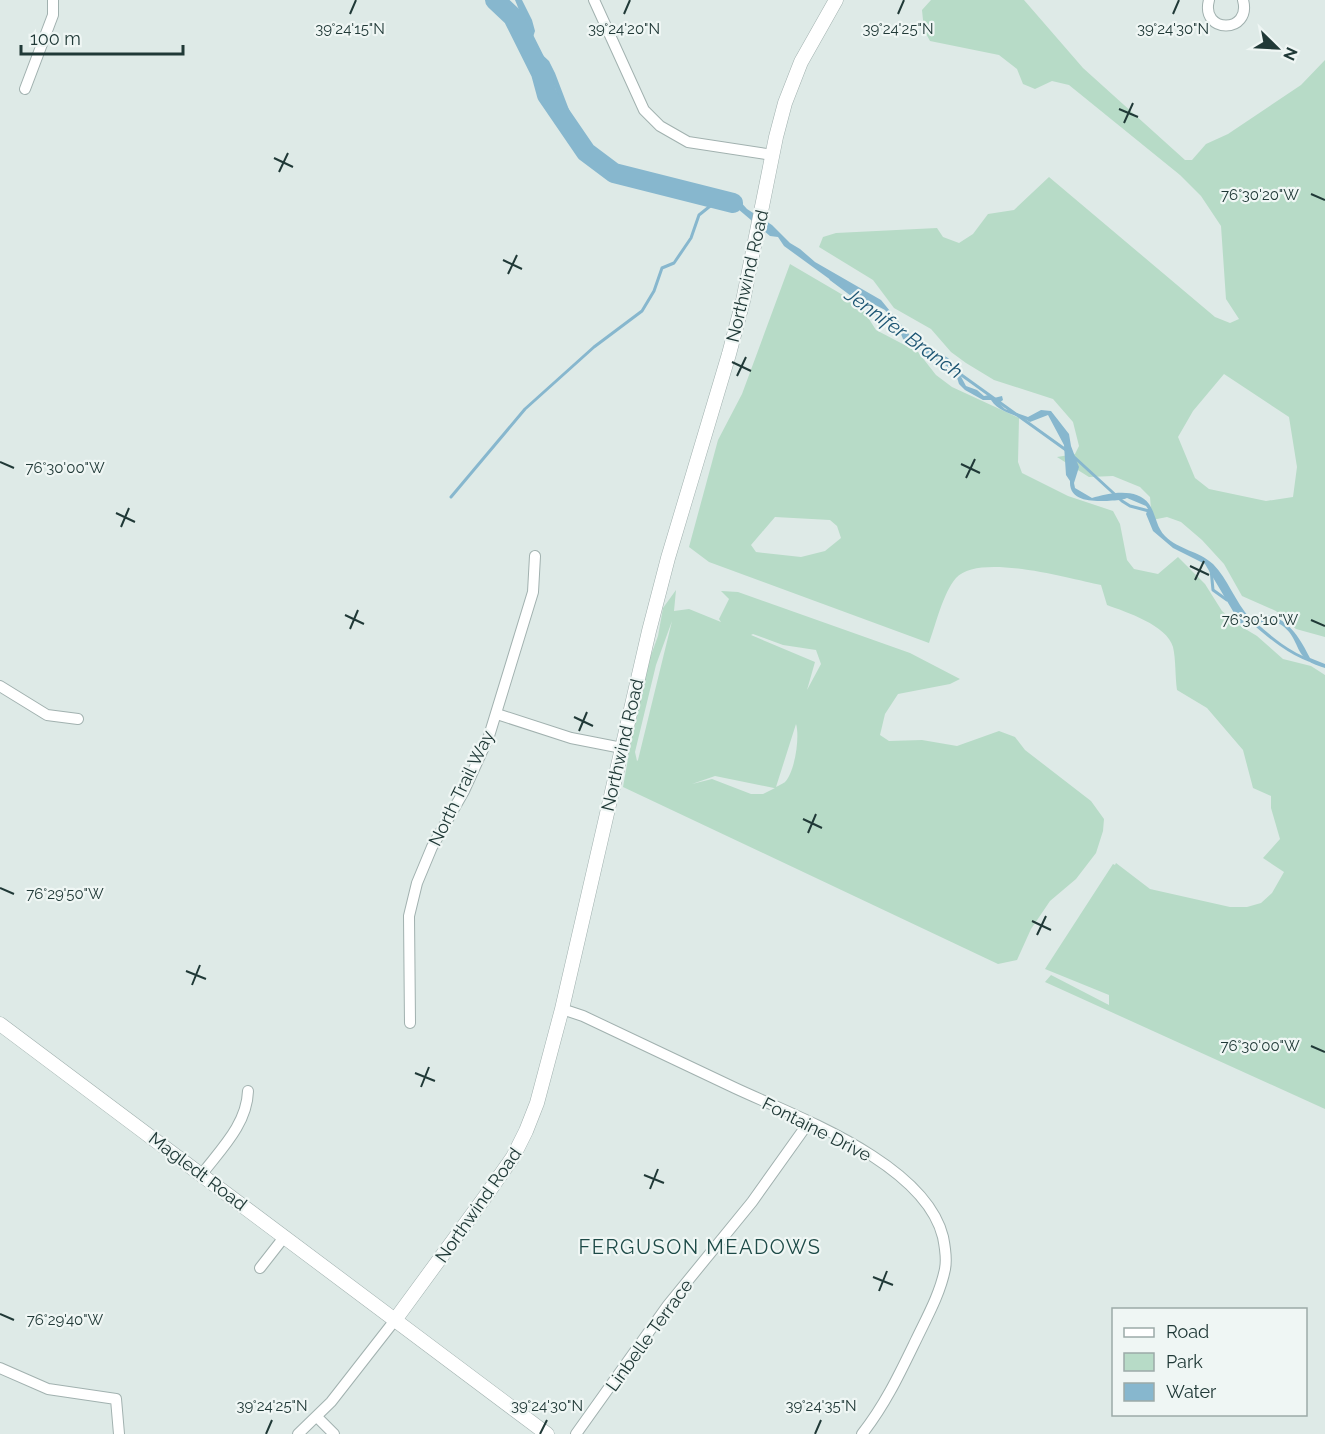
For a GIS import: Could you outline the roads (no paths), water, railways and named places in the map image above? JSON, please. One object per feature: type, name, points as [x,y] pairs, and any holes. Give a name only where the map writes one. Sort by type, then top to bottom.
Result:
[{"type":"street","points":[[25,89],[53,15],[53,0]]},
{"type":"street","points":[[594,0],[644,110],[660,126],[688,142],[773,155]]},
{"type":"street","name":"Northwind Road","points":[[298,1434],[317,1417],[361,1365],[485,1197],[520,1144],[537,1102],[562,1009],[621,748],[663,577],[729,354],[785,103],[795,75],[815,34],[836,0]]},
{"type":"street","points":[[1209,0],[1210,16],[1222,26],[1231,26],[1240,20],[1245,8],[1243,0]]},
{"type":"street","name":"North Trail Way","points":[[410,1023],[409,916],[417,883],[432,847],[480,758],[497,714],[533,592],[535,556]]},
{"type":"street","points":[[0,686],[47,715],[78,719]]},
{"type":"street","points":[[497,714],[571,738],[621,748]]},
{"type":"street","name":"Fontaine Drive","points":[[562,1009],[583,1016],[847,1140],[897,1174],[925,1201],[937,1221],[945,1248],[946,1266],[932,1308],[891,1391],[875,1418],[862,1434]]},
{"type":"street","name":"Magledt Road","points":[[0,1024],[547,1434]]},
{"type":"street","points":[[202,1174],[240,1124],[248,1101],[248,1091]]},
{"type":"street","name":"Linbelle Terrace","points":[[576,1434],[668,1305],[752,1202],[809,1122]]},
{"type":"street","points":[[260,1268],[285,1236]]},
{"type":"street","points":[[0,1368],[48,1389],[116,1399],[119,1434]]},
{"type":"street","points":[[317,1417],[334,1434]]},
{"type":"water","name":"Jennifer Branch","points":[[515,0],[522,0],[532,20],[535,31],[532,40],[534,47],[549,61],[555,73],[581,141],[597,149],[619,176],[640,179],[663,178],[738,199],[747,209],[772,225],[790,243],[815,262],[881,300],[912,338],[948,358],[966,386],[977,390],[984,396],[989,395],[994,398],[1002,396],[1003,400],[999,403],[1005,409],[1028,417],[1041,410],[1051,411],[1069,434],[1079,467],[1074,483],[1075,488],[1092,498],[1106,494],[1130,493],[1144,499],[1149,504],[1165,536],[1213,564],[1250,618],[1268,615],[1282,621],[1298,638],[1310,658],[1325,664],[1325,668],[1307,660],[1300,652],[1293,637],[1278,623],[1270,621],[1240,623],[1205,564],[1173,548],[1153,531],[1146,514],[1148,509],[1146,506],[1127,498],[1095,501],[1077,497],[1066,475],[1064,445],[1048,415],[1030,422],[1004,411],[991,400],[983,400],[965,390],[959,384],[950,364],[934,359],[903,339],[899,329],[885,310],[839,286],[784,246],[778,237],[770,236],[730,204],[664,181],[641,183],[617,178],[601,169],[578,144],[567,124],[550,76],[539,66],[528,46],[524,22]]},
{"type":"waterway","name":"Jennifer Branch","points":[[495,0],[513,17],[541,73],[547,95],[586,152],[614,173],[733,203]]},
{"type":"waterway","points":[[451,497],[525,409],[594,347],[642,311],[654,291],[662,268],[674,263],[691,238],[699,215],[719,199]]},
{"type":"waterway","name":"Jennifer Branch","points":[[831,279],[903,333]]},
{"type":"waterway","name":"Jennifer Branch","points":[[942,361],[1066,450]]},
{"type":"waterway","name":"Jennifer Branch","points":[[1073,456],[1122,501],[1130,506],[1149,511]]},
{"type":"waterway","name":"Jennifer Branch","points":[[1211,569],[1213,590],[1227,600]]},
{"type":"waterway","name":"Jennifer Branch","points":[[1255,624],[1287,649],[1309,660]]},
{"type":"district","name":"FERGUSON MEADOWS","points":[[700,1247]]}]
